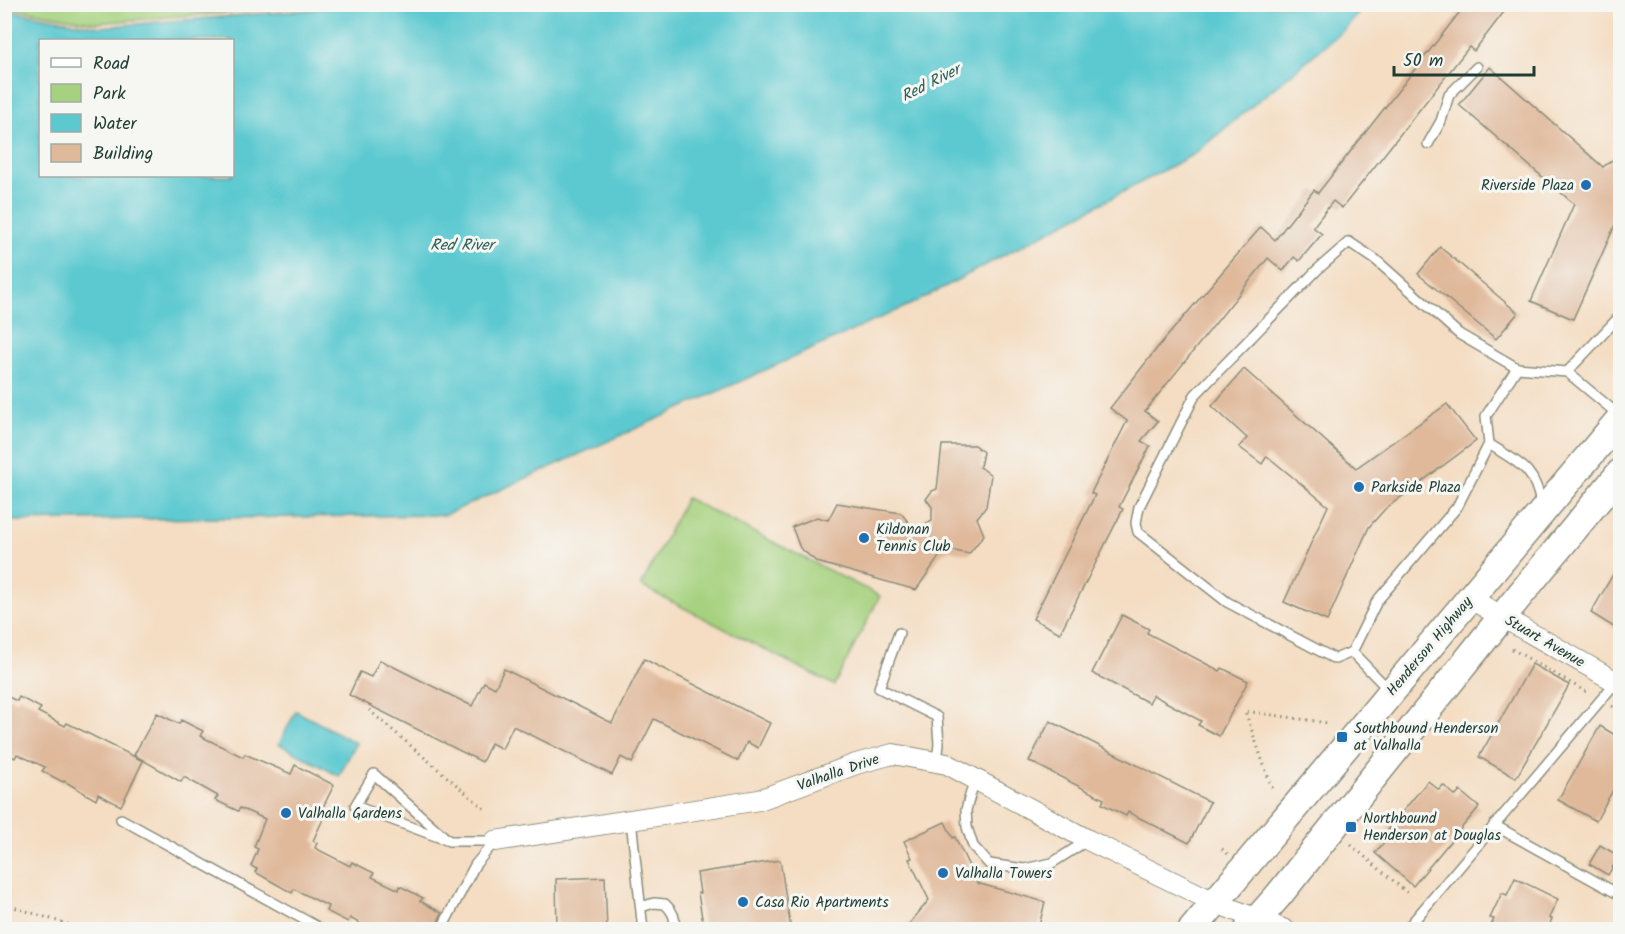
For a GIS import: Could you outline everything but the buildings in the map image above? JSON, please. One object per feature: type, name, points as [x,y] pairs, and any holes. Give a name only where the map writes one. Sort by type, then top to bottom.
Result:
[{"type":"main road","name":"Henderson Highway","points":[[1192,930],[1620,418]]},
{"type":"main road","points":[[1253,924],[1620,473]]},
{"type":"street","name":"Stuart Avenue","points":[[1469,598],[1618,683]]},
{"type":"street","name":"Valhalla Drive","points":[[495,841],[759,800],[856,764],[893,754],[947,764],[975,777],[1088,840],[1214,902],[1253,924],[1285,930]]},
{"type":"lane","points":[[1428,144],[1441,121],[1449,95],[1477,67]]},
{"type":"lane","points":[[1518,368],[1486,416],[1489,444],[1457,507],[1377,600],[1352,651],[1335,659],[1227,602],[1138,532],[1136,523],[1139,507],[1195,395],[1317,270],[1349,242],[1376,260],[1459,334],[1518,368],[1567,372],[1620,418]]},
{"type":"lane","points":[[1567,372],[1620,316]]},
{"type":"lane","points":[[1489,444],[1529,472],[1538,490],[1542,512]]},
{"type":"lane","points":[[899,633],[879,688],[937,717],[939,744],[937,762]]},
{"type":"lane","points":[[1352,651],[1390,692]]},
{"type":"lane","points":[[1406,930],[1601,699],[1618,683]]},
{"type":"lane","points":[[449,841],[374,774],[355,806],[449,841],[495,841]]},
{"type":"lane","points":[[975,777],[966,810],[967,827],[972,846],[989,864],[1024,869],[1052,863],[1088,840]]},
{"type":"lane","points":[[121,819],[323,930]]},
{"type":"lane","points":[[631,820],[643,930]]},
{"type":"lane","points":[[1494,825],[1620,895]]},
{"type":"lane","points":[[441,930],[475,865],[495,841]]},
{"type":"lane","points":[[641,907],[654,903],[665,904],[674,916],[672,930]]},
{"type":"path","points":[[1512,649],[1620,711]]},
{"type":"path","points":[[369,710],[487,812]]},
{"type":"path","points":[[1272,788],[1245,711],[1328,723]]},
{"type":"path","points":[[1351,845],[1410,895]]},
{"type":"path","points":[[4,904],[86,930]]},
{"type":"green space","points":[[5,4],[316,5],[96,23]]},
{"type":"green space","points":[[686,498],[880,596],[834,685],[641,586]]},
{"type":"water","name":"Red River","points":[[367,4],[1365,5],[1345,29],[1194,154],[918,301],[445,515],[5,521],[5,10],[99,27]]},
{"type":"water","points":[[296,711],[356,743],[339,776],[279,744]]},
{"type":"place","name":"Riverside Plaza","points":[[1586,185]]},
{"type":"place","name":"Parkside Plaza","points":[[1359,487]]},
{"type":"place","name":"Kildonan Tennis Club","points":[[864,538]]},
{"type":"place","name":"Southbound Henderson at Valhalla","points":[[1342,737]]},
{"type":"place","name":"Valhalla Gardens","points":[[286,813]]},
{"type":"place","name":"Northbound Henderson at Douglas","points":[[1351,827]]},
{"type":"place","name":"Valhalla Towers","points":[[943,873]]},
{"type":"place","name":"Casa Rio Apartments","points":[[743,902]]}]
